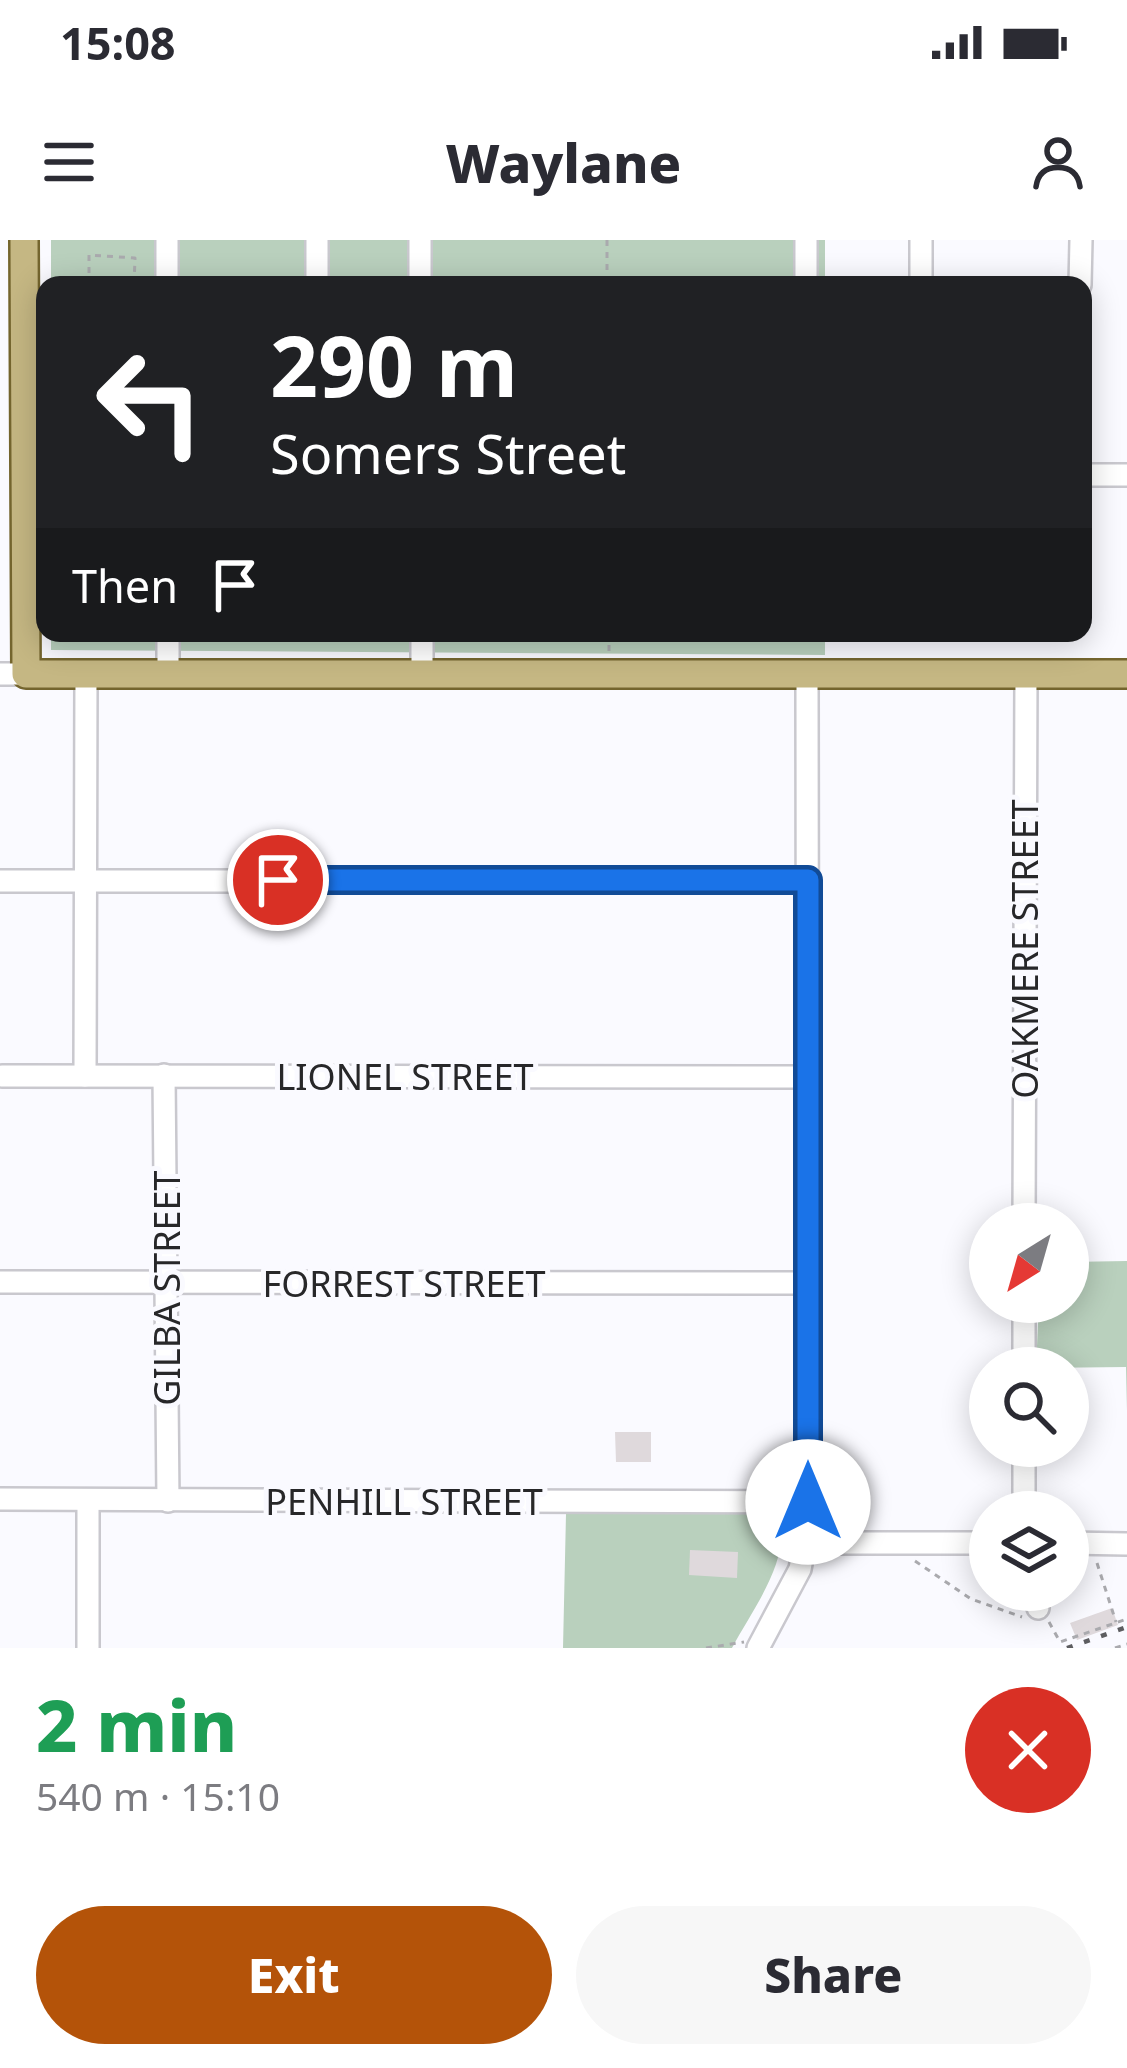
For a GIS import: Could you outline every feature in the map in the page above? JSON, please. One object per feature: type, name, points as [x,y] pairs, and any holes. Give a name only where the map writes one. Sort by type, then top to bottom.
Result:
[{"type":"main road","points":[[24,240],[13,674],[1127,674]]},
{"type":"street","points":[[167,240],[167,276]]},
{"type":"street","points":[[317,240],[317,276]]},
{"type":"street","points":[[420,240],[420,276]]},
{"type":"street","points":[[806,240],[806,276]]},
{"type":"street","points":[[921,240],[921,276]]},
{"type":"street","points":[[1080,276],[1081,240]]},
{"type":"street","points":[[1092,475],[1127,475]]},
{"type":"street","points":[[168,642],[168,675]]},
{"type":"street","points":[[422,642],[422,674]]},
{"type":"street","points":[[85,1076],[86,674]]},
{"type":"street","points":[[752,1645],[794,1582],[807,1544],[807,674]]},
{"type":"street","name":"OAKMERE STREET","points":[[1024,1203],[1026,674]]},
{"type":"street","points":[[0,881],[808,880]]},
{"type":"street","name":"GILBA STREET","points":[[164,1075],[167,1502]]},
{"type":"street","name":"LIONEL STREET","points":[[2,1076],[808,1077]]},
{"type":"street","name":"FORREST STREET","points":[[0,1282],[807,1283]]},
{"type":"street","name":"PENHILL STREET","points":[[0,1499],[808,1502]]},
{"type":"street","points":[[88,1500],[88,1648]]},
{"type":"street","points":[[1089,1543],[1127,1544]]},
{"type":"street","points":[[807,1544],[969,1544]]},
{"type":"path","points":[[607,240],[607,276]]},
{"type":"path","points":[[89,276],[89,255],[135,258],[134,276]]},
{"type":"path","points":[[1094,1543],[1116,1623]]},
{"type":"path","points":[[888,1544],[969,1598]]},
{"type":"path","points":[[1098,1595],[1105,1593]]},
{"type":"path","points":[[1037,1611],[1060,1642],[1127,1619]]},
{"type":"path","points":[[1115,1648],[1127,1644]]},
{"type":"path","points":[[706,1648],[752,1645]]},
{"type":"green space","points":[[51,240],[825,240],[825,276],[51,276]]},
{"type":"green space","points":[[51,642],[825,642],[825,655],[51,650]]},
{"type":"green space","points":[[1127,1261],[1127,1411],[1126,1367],[1089,1367],[1089,1347],[1037,1347],[1038,1323],[1089,1323],[1089,1262]]},
{"type":"green space","points":[[761,1513],[780,1518],[780,1552],[732,1648],[563,1648],[566,1514]]},
{"type":"building","points":[[615,1432],[651,1432],[651,1462],[616,1462]]},
{"type":"building","points":[[690,1550],[738,1552],[737,1578],[689,1575]]},
{"type":"building","points":[[1112,1608],[1118,1625],[1077,1640],[1070,1623]]},
{"type":"railway","points":[[1067,1648],[1127,1627]]},
{"type":"route","points":[[278,880],[808,880],[808,1502]]}]
